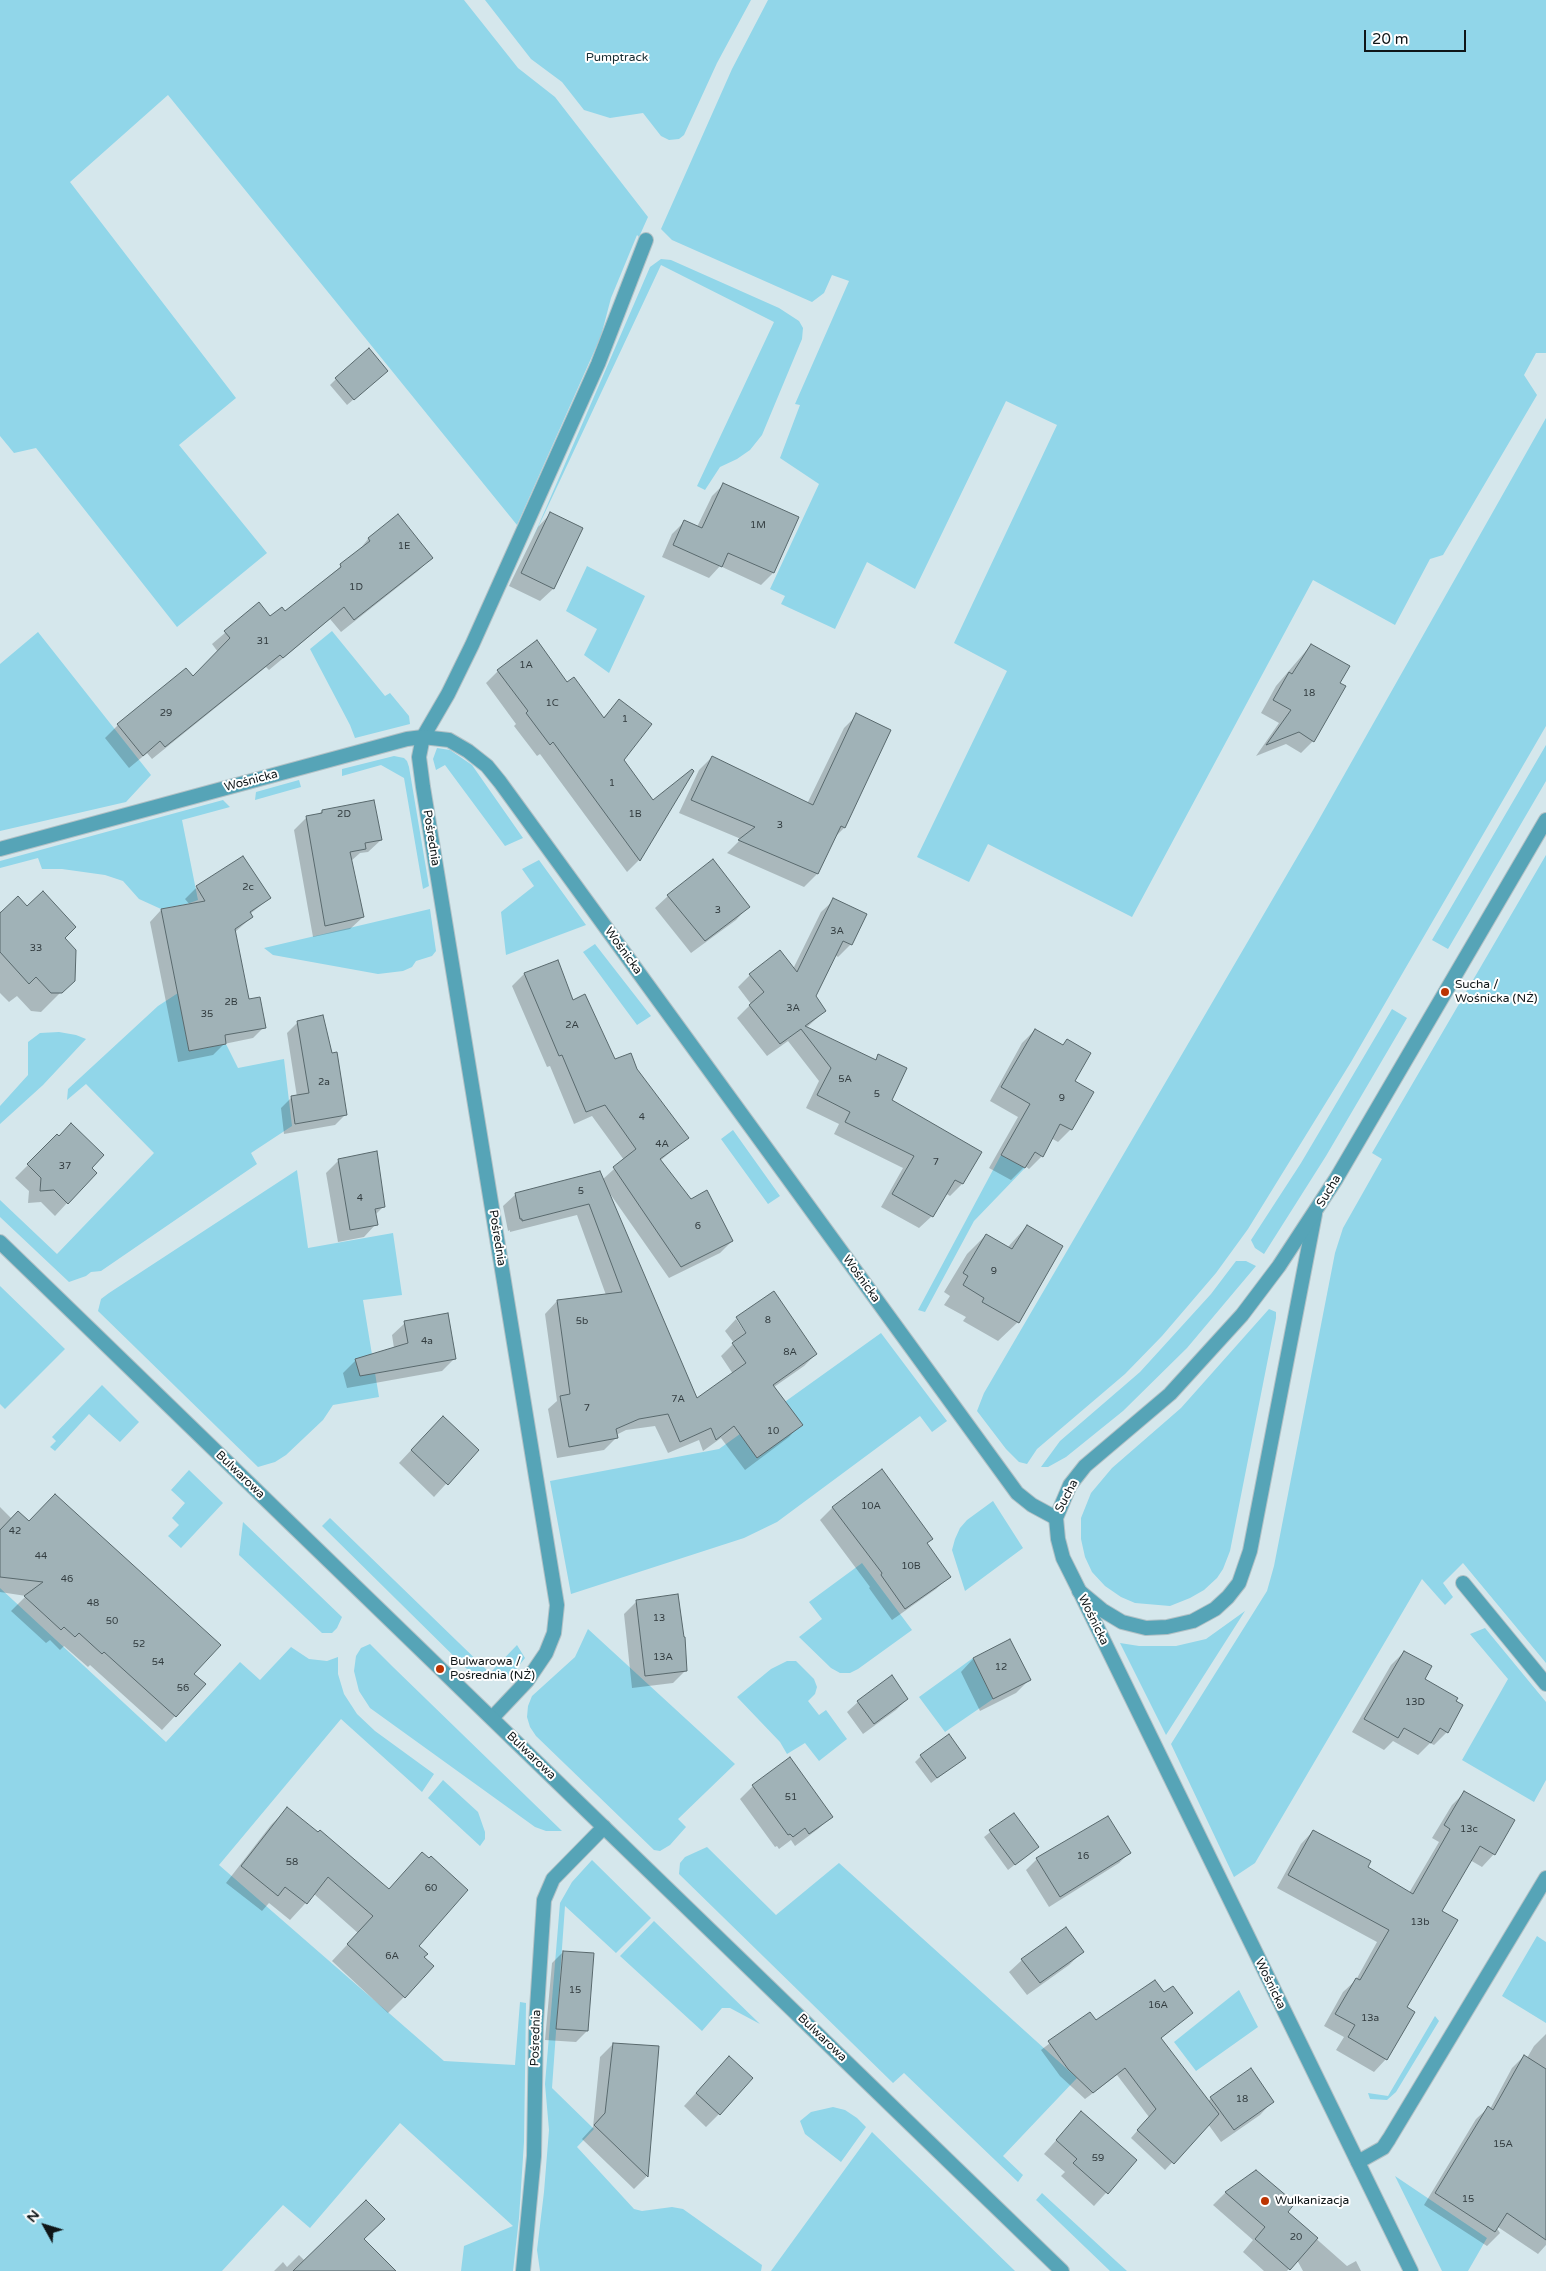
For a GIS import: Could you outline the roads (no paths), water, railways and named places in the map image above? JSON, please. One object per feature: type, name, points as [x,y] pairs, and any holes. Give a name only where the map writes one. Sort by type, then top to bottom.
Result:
[{"type":"street","points":[[423,737],[448,694],[472,645],[598,364],[646,240]]},
{"type":"street","name":"Wośnicka","points":[[0,849],[407,738],[423,737],[449,740],[468,750],[487,766],[1017,1493],[1032,1505],[1056,1518],[1061,1552],[1078,1590],[1412,2271]]},
{"type":"street","name":"Pośrednia","points":[[423,737],[419,757],[422,787],[557,1605],[554,1633],[546,1653],[527,1681],[492,1718]]},
{"type":"street","name":"Sucha","points":[[1056,1518],[1070,1485],[1085,1466],[1170,1394],[1203,1360],[1242,1315],[1279,1266],[1315,1214],[1546,820]]},
{"type":"street","points":[[1078,1590],[1102,1610],[1122,1622],[1146,1628],[1167,1627],[1192,1621],[1215,1609],[1240,1583],[1250,1551],[1315,1214]]},
{"type":"street","name":"Bulwarowa","points":[[0,1242],[1062,2271]]},
{"type":"street","points":[[1462,1583],[1546,1684]]},
{"type":"street","name":"Pośrednia","points":[[523,2271],[534,2156],[536,2024],[544,1900],[553,1879],[604,1827]]},
{"type":"street","points":[[1358,2162],[1383,2148],[1394,2132],[1546,1878]]},
{"type":"place","name":"Sucha / Wośnicka (NŻ)","points":[[1445,992]]},
{"type":"place","name":"Bulwarowa / Pośrednia (NŻ)","points":[[440,1669]]},
{"type":"place","name":"Wulkanizacja","points":[[1265,2201]]},
{"type":"park label","name":"Pumptrack","points":[[617,58]]}]
